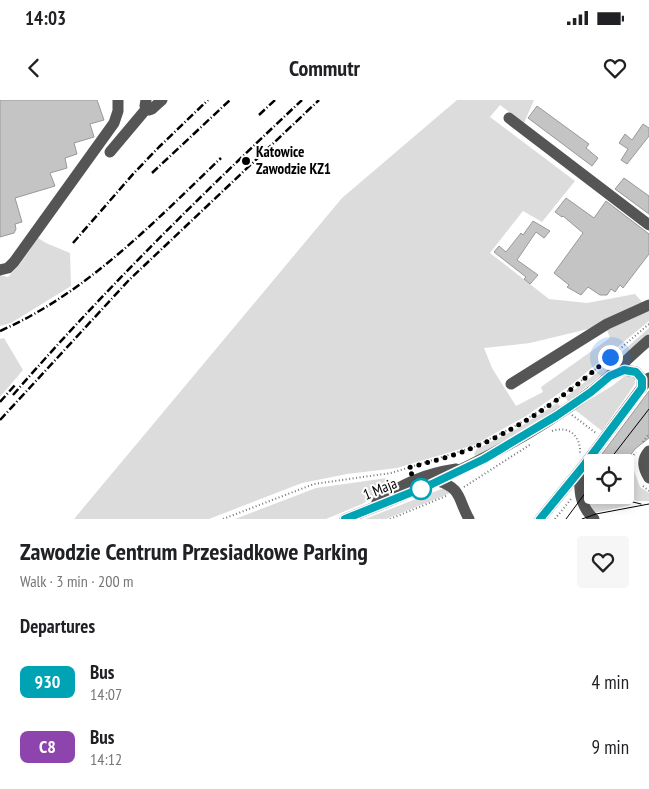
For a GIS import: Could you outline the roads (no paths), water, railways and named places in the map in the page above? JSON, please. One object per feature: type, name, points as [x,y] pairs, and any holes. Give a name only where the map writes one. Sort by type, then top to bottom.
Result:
[{"type":"street","points":[[0,270],[8,268],[14,262],[114,122],[118,111],[118,100]]},
{"type":"street","points":[[110,152],[146,104],[152,109],[162,100]]},
{"type":"street","points":[[508,118],[649,225]]},
{"type":"street","points":[[511,384],[607,324],[649,305]]},
{"type":"street","name":"1 Maja","points":[[345,519],[438,481],[509,445],[548,422],[591,392],[649,340]]},
{"type":"street","points":[[540,519],[579,464],[645,383],[636,372],[624,370],[610,376]]},
{"type":"street","points":[[641,449],[645,455],[643,464],[649,478]]},
{"type":"street","points":[[579,464],[581,502],[594,519]]},
{"type":"street","points":[[366,511],[396,488],[435,472],[468,466]]},
{"type":"street","points":[[438,481],[453,487],[469,519]]},
{"type":"tram line","points":[[614,454],[649,409]]},
{"type":"tram line","points":[[566,519],[584,495]]},
{"type":"tram line","points":[[634,502],[641,504]]},
{"type":"tram line","points":[[582,519],[596,514],[649,504]]},
{"type":"railway","points":[[73,243],[134,173],[208,100]]},
{"type":"railway","points":[[152,173],[230,100]]},
{"type":"railway","points":[[259,115],[275,100]]},
{"type":"railway","points":[[13,395],[82,318],[154,244],[302,100]]},
{"type":"railway","points":[[0,420],[129,280],[319,100]]},
{"type":"railway","points":[[0,331],[62,297],[90,276],[145,231],[221,158]]},
{"type":"railway","points":[[0,402],[15,385]]},
{"type":"place","name":"Katowice Zawodzie KZ1","points":[[246,161]]}]
